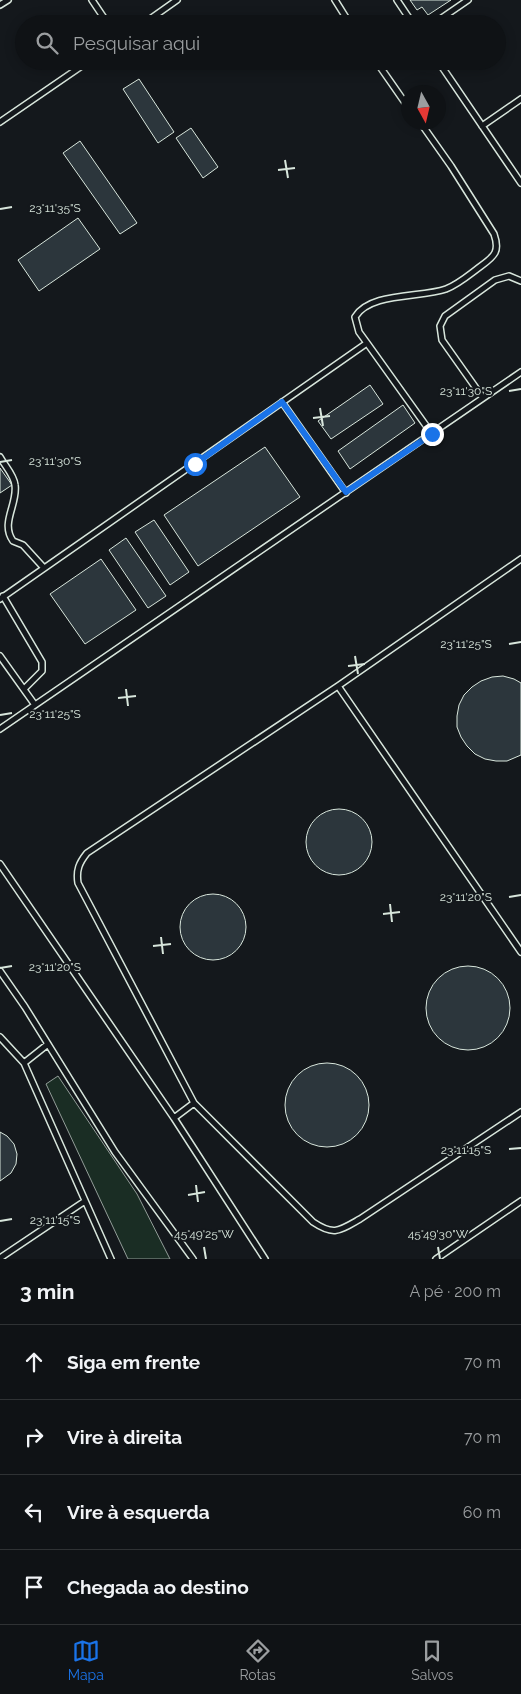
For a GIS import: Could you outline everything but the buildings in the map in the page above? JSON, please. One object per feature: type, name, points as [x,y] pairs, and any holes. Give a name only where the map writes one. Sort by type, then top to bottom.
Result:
[{"type":"lane","points":[[0,5],[8,0]]},
{"type":"lane","points":[[92,0],[102,15]]},
{"type":"lane","points":[[156,15],[177,0]]},
{"type":"lane","points":[[335,0],[344,15]]},
{"type":"lane","points":[[397,0],[407,15]]},
{"type":"lane","points":[[446,15],[468,0]]},
{"type":"lane","points":[[0,122],[76,70]]},
{"type":"lane","points":[[382,70],[401,97]]},
{"type":"lane","points":[[444,70],[521,184]]},
{"type":"lane","points":[[482,126],[521,99]]},
{"type":"lane","points":[[426,130],[494,234],[497,243],[496,252],[491,259],[446,289],[378,301],[365,306],[355,317],[359,332],[432,434]]},
{"type":"lane","points":[[484,398],[442,340],[440,326],[445,316],[494,280],[509,276],[521,281]]},
{"type":"lane","points":[[24,689],[42,670],[42,662],[2,597],[367,343]]},
{"type":"lane","points":[[0,729],[521,372]]},
{"type":"lane","points":[[282,402],[346,492]]},
{"type":"lane","points":[[0,457],[15,483],[13,501],[8,518],[8,531],[15,543],[23,545],[44,568]]},
{"type":"lane","points":[[521,559],[338,686],[87,853],[80,862],[77,873],[78,883],[194,1102],[313,1222],[324,1230],[332,1232],[341,1230],[360,1219],[521,1112]]},
{"type":"lane","points":[[0,656],[35,705]]},
{"type":"lane","points":[[338,686],[521,952]]},
{"type":"lane","points":[[0,864],[174,1118],[265,1259]]},
{"type":"lane","points":[[0,971],[115,1152],[193,1259]]},
{"type":"lane","points":[[0,1037],[24,1063],[111,1259]]},
{"type":"lane","points":[[24,1063],[48,1044]]},
{"type":"lane","points":[[174,1118],[194,1102]]},
{"type":"lane","points":[[0,1258],[85,1201]]},
{"type":"lane","points":[[436,1259],[521,1201]]},
{"type":"green space","points":[[58,1076],[137,1194],[170,1259],[128,1259],[46,1084]]},
{"type":"route","points":[[195,464],[282,402],[346,492],[432,434]]}]
